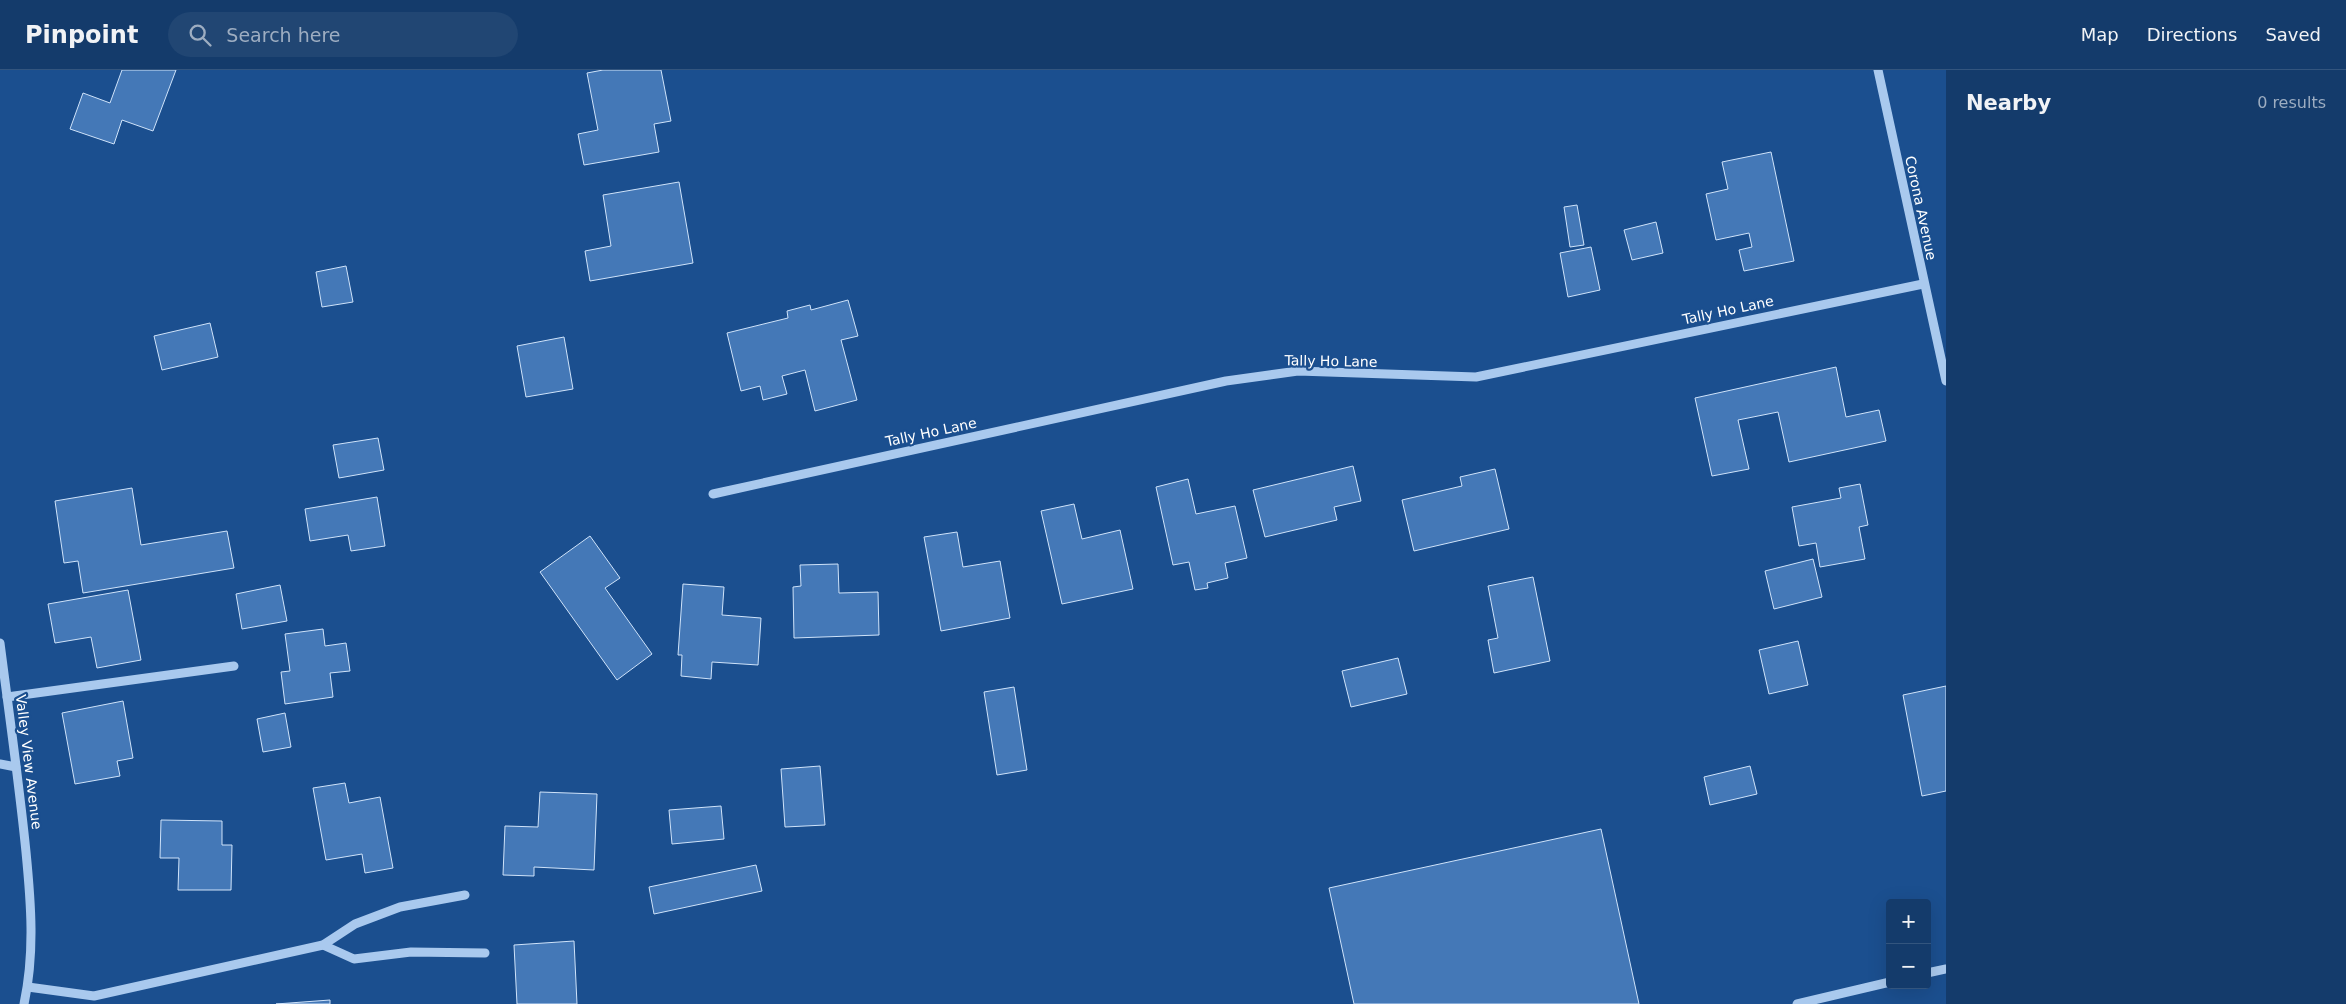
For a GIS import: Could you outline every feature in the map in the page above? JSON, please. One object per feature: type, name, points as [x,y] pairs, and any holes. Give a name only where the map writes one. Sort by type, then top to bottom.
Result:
[{"type":"street","name":"Corona Avenue","points":[[1878,70],[1923,284],[1946,381]]},
{"type":"street","name":"Tally Ho Lane","points":[[713,494],[1226,381],[1298,372],[1476,377],[1923,284]]},
{"type":"street","name":"Valley View Avenue","points":[[0,643],[16,767],[31,912],[30,976],[24,1004]]},
{"type":"street","points":[[7,698],[234,666]]},
{"type":"street","points":[[0,764],[16,767]]},
{"type":"street","points":[[28,987],[94,996],[323,945],[354,924],[400,907],[466,895]]},
{"type":"street","points":[[323,945],[354,959],[411,952],[485,953]]},
{"type":"street","points":[[1931,972],[1946,969]]},
{"type":"street","points":[[1797,1004],[1886,983]]},
{"type":"building","points":[[122,70],[176,70],[153,131],[122,120],[114,144],[70,129],[83,93],[110,103]]},
{"type":"building","points":[[603,70],[661,70],[671,121],[654,124],[659,152],[584,165],[578,134],[598,130],[587,73]]},
{"type":"building","points":[[1771,152],[1794,261],[1744,271],[1739,250],[1752,247],[1749,233],[1716,240],[1706,194],[1728,189],[1722,162]]},
{"type":"building","points":[[679,182],[693,263],[590,281],[585,251],[611,246],[603,195]]},
{"type":"building","points":[[1577,205],[1584,245],[1570,247],[1564,207]]},
{"type":"building","points":[[1656,222],[1663,253],[1632,260],[1624,230]]},
{"type":"building","points":[[1591,247],[1600,290],[1568,297],[1560,253]]},
{"type":"building","points":[[346,266],[353,302],[322,307],[316,272]]},
{"type":"building","points":[[848,300],[858,336],[841,340],[857,400],[815,411],[805,370],[782,376],[787,394],[763,400],[760,386],[741,391],[727,333],[788,318],[787,311],[810,305],[811,310]]},
{"type":"building","points":[[210,323],[218,357],[162,370],[154,336]]},
{"type":"building","points":[[564,337],[573,389],[526,397],[517,346]]},
{"type":"building","points":[[1836,367],[1846,417],[1879,410],[1886,441],[1789,462],[1778,412],[1738,420],[1749,469],[1712,476],[1695,398]]},
{"type":"building","points":[[378,438],[384,470],[339,478],[333,445]]},
{"type":"building","points":[[1353,466],[1361,501],[1334,507],[1337,520],[1265,537],[1253,490]]},
{"type":"building","points":[[1495,469],[1509,529],[1414,551],[1402,500],[1462,486],[1460,477]]},
{"type":"building","points":[[1188,479],[1196,514],[1235,506],[1247,558],[1225,563],[1228,578],[1207,583],[1208,588],[1195,590],[1189,562],[1173,565],[1156,487]]},
{"type":"building","points":[[1860,484],[1868,525],[1859,527],[1865,559],[1820,567],[1816,543],[1799,546],[1792,507],[1841,498],[1839,488]]},
{"type":"building","points":[[132,488],[141,545],[227,531],[234,568],[83,593],[78,561],[64,563],[55,501]]},
{"type":"building","points":[[377,497],[385,546],[351,551],[348,535],[310,541],[305,509]]},
{"type":"building","points":[[1074,504],[1082,539],[1120,530],[1133,589],[1062,604],[1041,511]]},
{"type":"building","points":[[957,532],[963,567],[1000,561],[1010,618],[941,631],[924,537]]},
{"type":"building","points":[[590,536],[620,578],[605,588],[652,654],[617,680],[540,572]]},
{"type":"building","points":[[1813,559],[1822,597],[1774,609],[1765,571]]},
{"type":"building","points":[[838,564],[839,593],[878,592],[879,635],[794,638],[793,587],[801,586],[800,565]]},
{"type":"building","points":[[1533,577],[1550,661],[1494,673],[1488,640],[1498,638],[1488,586]]},
{"type":"building","points":[[683,584],[724,587],[722,615],[761,618],[758,665],[712,662],[711,679],[681,676],[682,655],[678,655]]},
{"type":"building","points":[[280,585],[287,621],[242,629],[236,594]]},
{"type":"building","points":[[128,590],[141,660],[97,668],[91,637],[55,643],[48,604]]},
{"type":"building","points":[[323,629],[325,646],[346,643],[350,671],[330,673],[333,697],[285,704],[281,672],[290,671],[285,634]]},
{"type":"building","points":[[1798,641],[1808,685],[1769,694],[1759,650]]},
{"type":"building","points":[[1398,658],[1407,694],[1351,707],[1342,671]]},
{"type":"building","points":[[1946,686],[1946,791],[1922,796],[1903,695]]},
{"type":"building","points":[[1014,687],[1027,770],[997,775],[984,692]]},
{"type":"building","points":[[123,701],[133,758],[117,761],[120,776],[75,784],[62,713]]},
{"type":"building","points":[[285,713],[291,747],[263,752],[257,719]]},
{"type":"building","points":[[820,766],[825,825],[785,827],[781,769]]},
{"type":"building","points":[[1750,766],[1757,794],[1710,805],[1704,777]]},
{"type":"building","points":[[345,783],[349,803],[380,797],[393,868],[365,873],[362,854],[326,860],[313,788]]},
{"type":"building","points":[[540,792],[597,794],[594,870],[534,867],[534,876],[503,875],[505,826],[538,827]]},
{"type":"building","points":[[721,806],[724,839],[672,844],[669,810]]},
{"type":"building","points":[[161,820],[222,821],[222,845],[232,845],[231,890],[178,890],[179,858],[160,858]]},
{"type":"building","points":[[1601,829],[1639,1004],[1354,1004],[1329,888]]},
{"type":"building","points":[[756,865],[762,891],[654,914],[649,887]]},
{"type":"building","points":[[574,941],[577,1004],[517,1004],[514,945]]},
{"type":"building","points":[[330,1000],[330,1004],[276,1004]]}]
